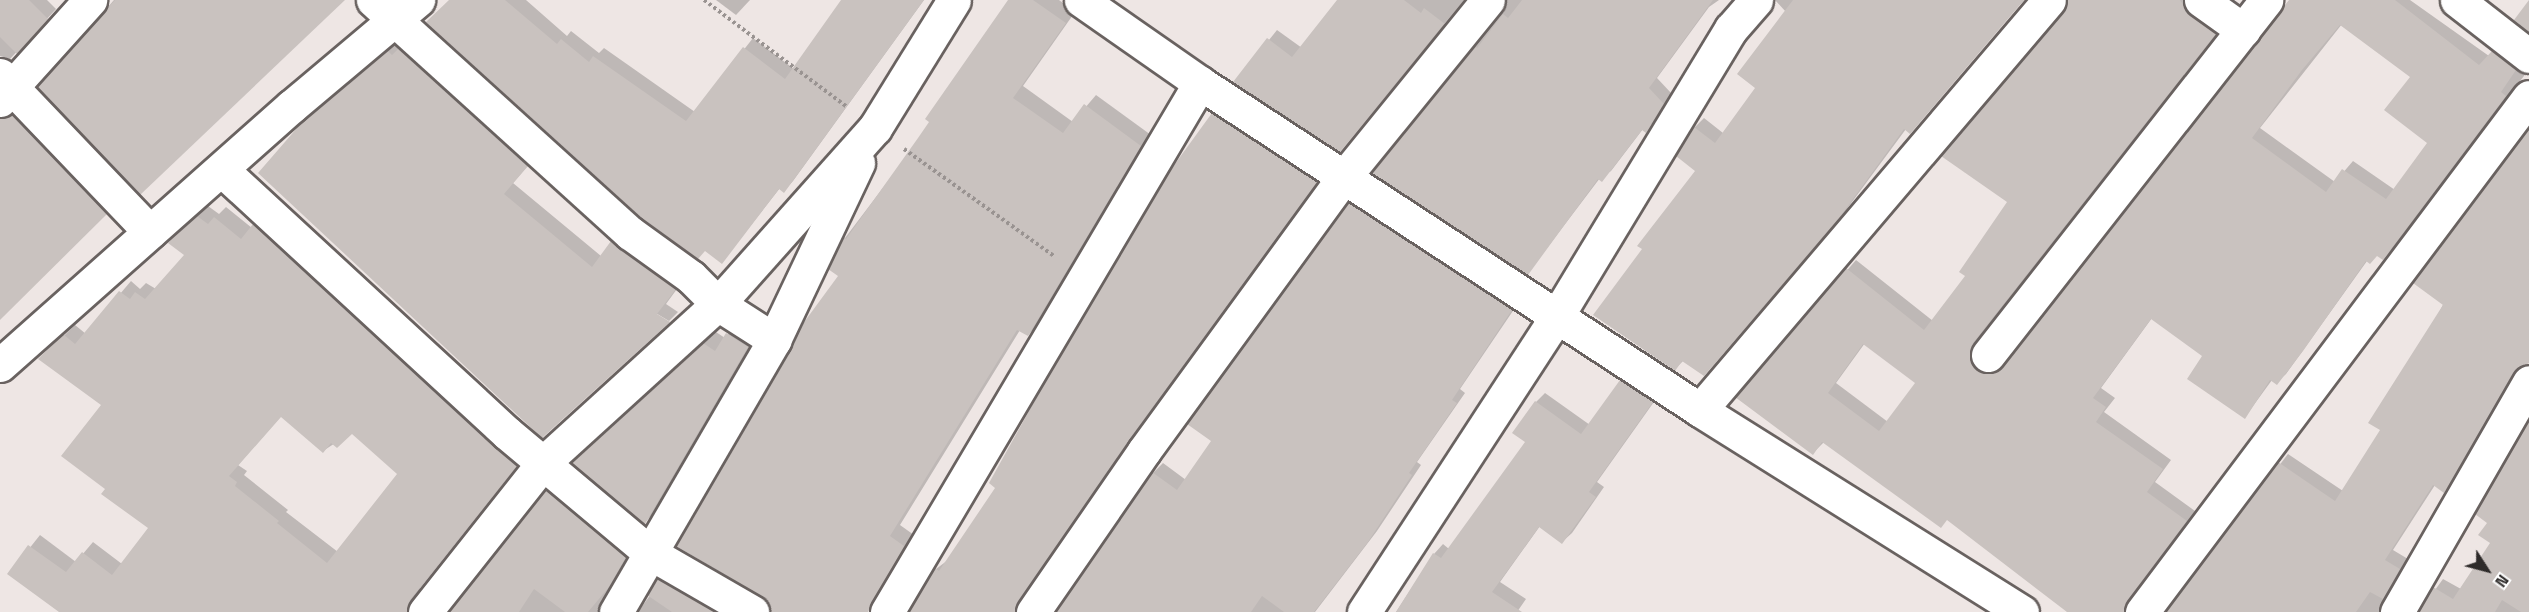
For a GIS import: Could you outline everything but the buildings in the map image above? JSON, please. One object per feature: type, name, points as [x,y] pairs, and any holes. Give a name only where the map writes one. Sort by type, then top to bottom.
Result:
[{"type":"street","points":[[90,0],[4,87],[150,232]]},
{"type":"street","points":[[0,365],[222,170],[383,10],[418,0]]},
{"type":"street","points":[[616,612],[774,340],[875,128],[954,0]]},
{"type":"street","points":[[1081,0],[1200,83],[1700,410],[2022,612]]},
{"type":"street","points":[[1033,612],[1144,451],[1344,177],[1488,0]]},
{"type":"street","points":[[1364,612],[1557,316],[1731,29],[1756,0]]},
{"type":"street","points":[[1700,410],[2049,0]]},
{"type":"street","points":[[2201,0],[2243,30]]},
{"type":"street","points":[[1988,355],[2266,0]]},
{"type":"street","points":[[2457,0],[2529,56]]},
{"type":"street","points":[[383,10],[630,233],[691,277],[718,304],[774,340]]},
{"type":"street","points":[[887,612],[1200,83]]},
{"type":"street","points":[[2142,612],[2529,97]]},
{"type":"street","points":[[425,612],[543,463],[718,304],[875,128]]},
{"type":"street","points":[[222,170],[543,463],[650,553],[752,612]]},
{"type":"street","points":[[2397,612],[2529,382]]},
{"type":"path","points":[[704,0],[875,128],[1084,277]]}]
